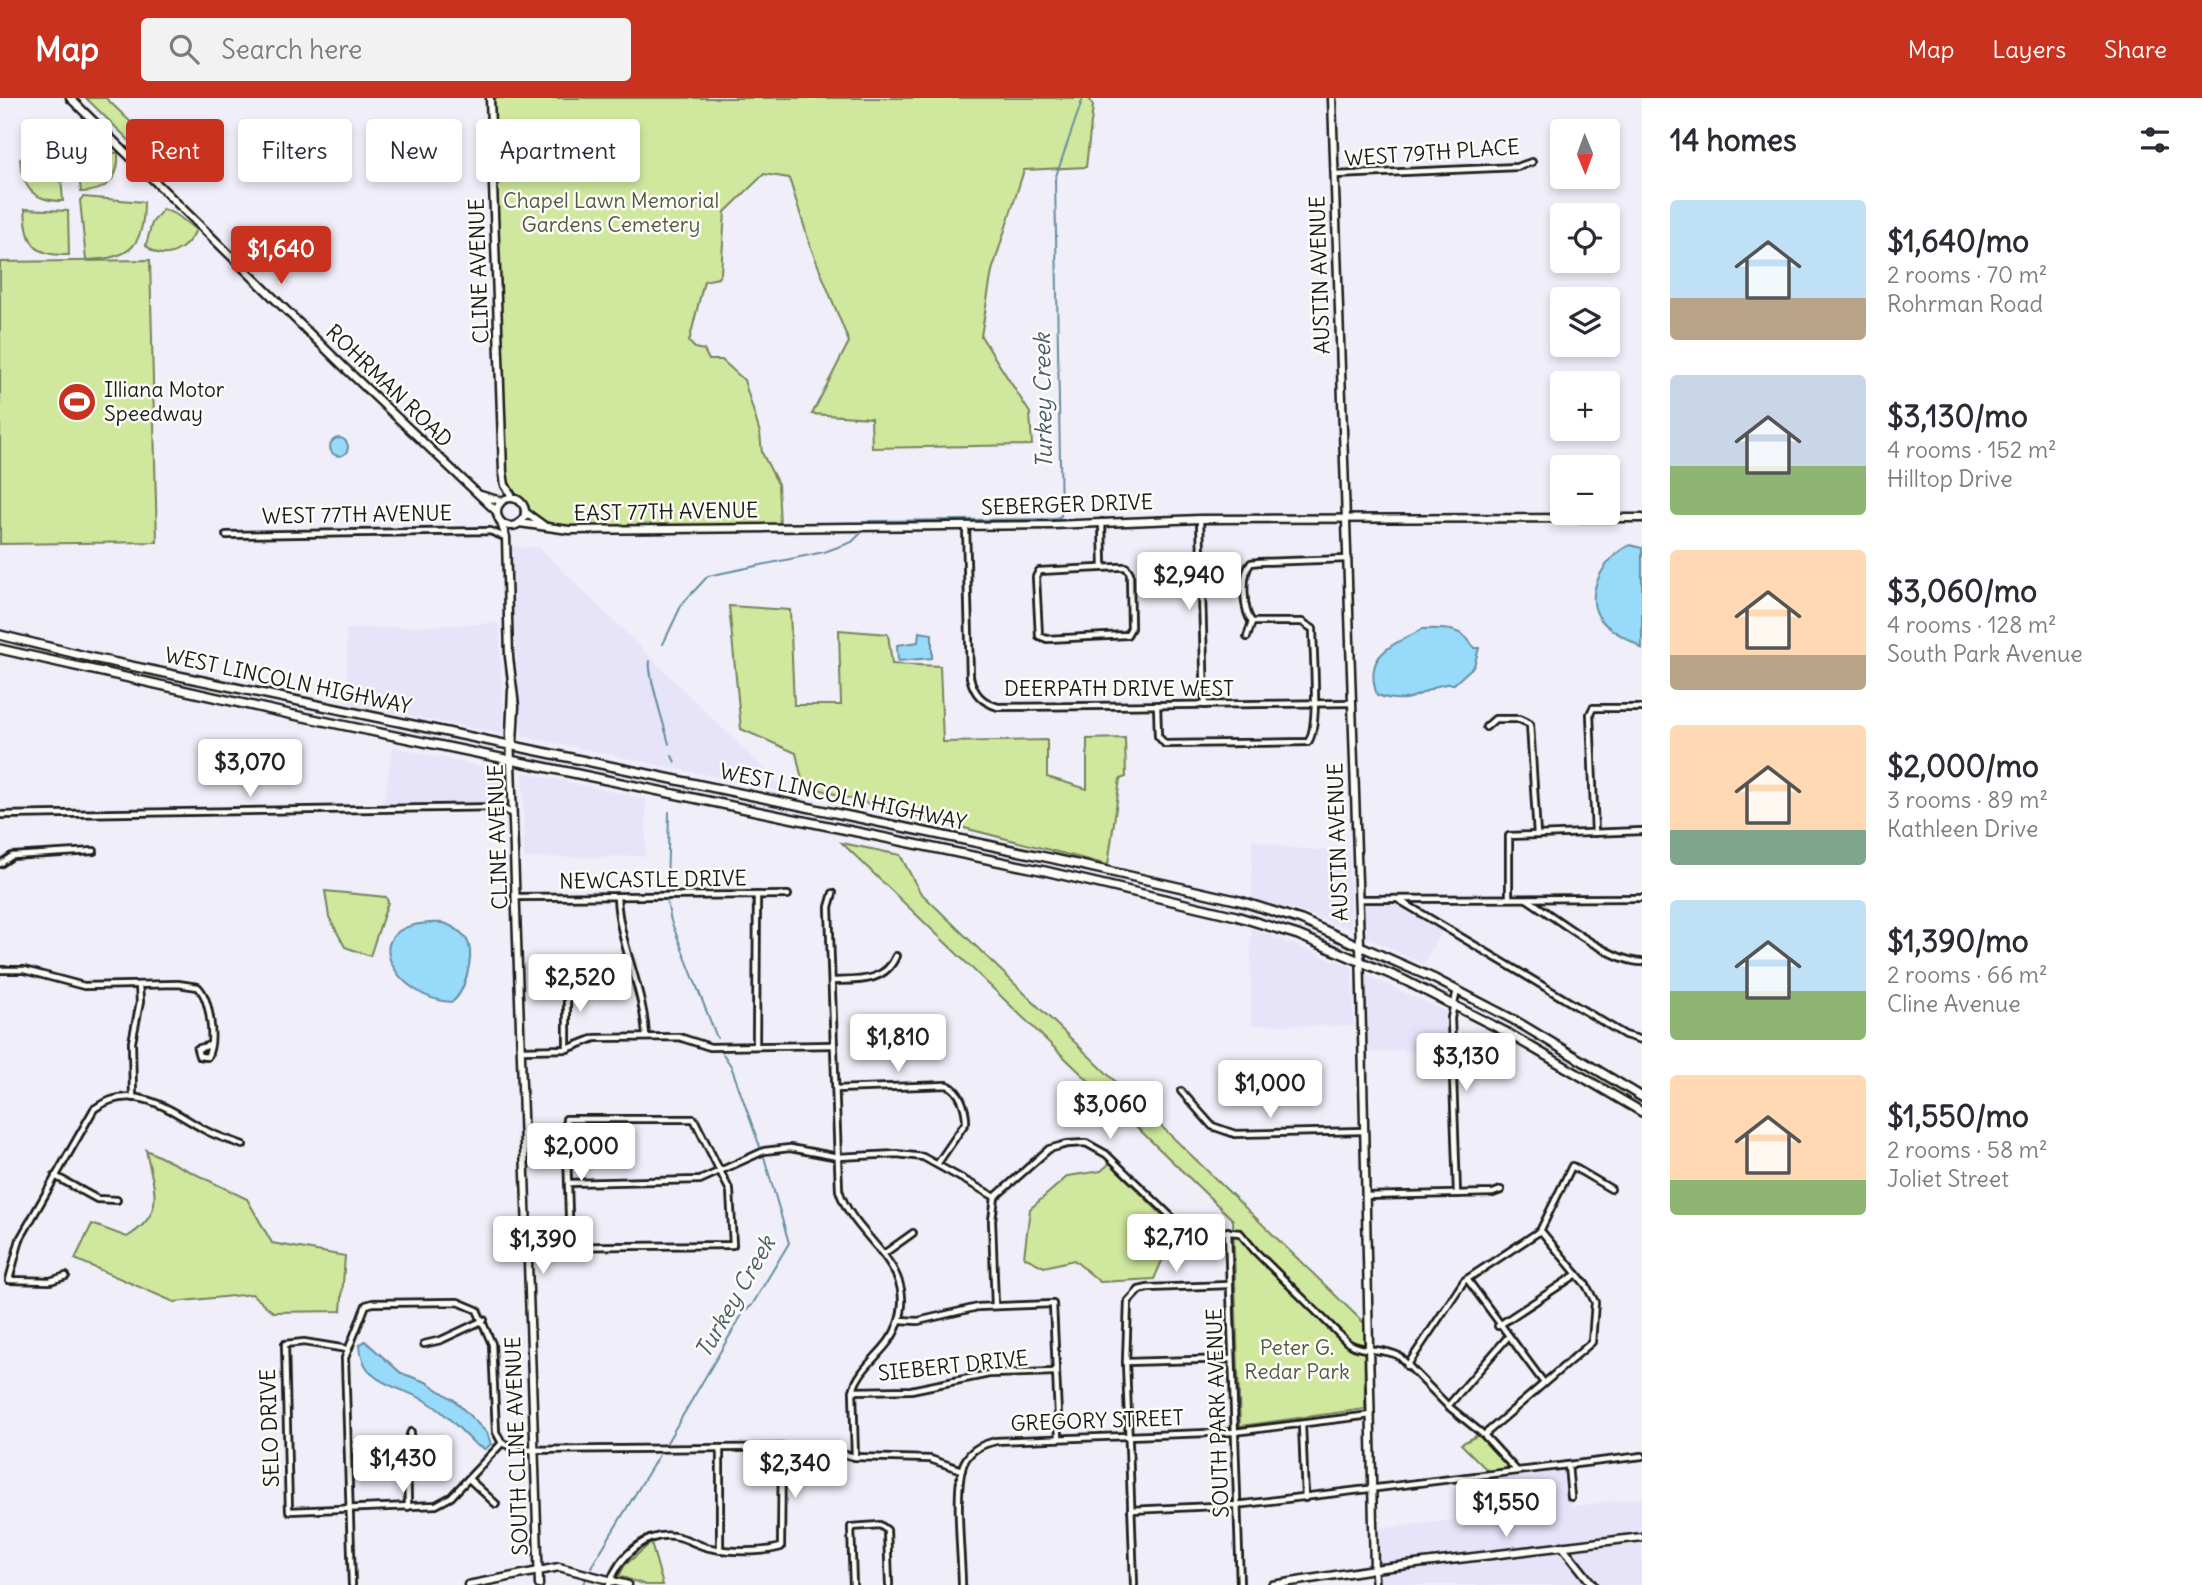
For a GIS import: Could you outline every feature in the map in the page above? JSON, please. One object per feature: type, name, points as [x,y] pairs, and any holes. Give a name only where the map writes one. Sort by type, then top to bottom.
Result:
[{"type":"main road","name":"WEST LINCOLN HIGHWAY","points":[[0,635],[120,664],[1165,883],[1289,916],[1360,944],[1457,990],[1642,1097]]},
{"type":"main road","name":"WEST LINCOLN HIGHWAY","points":[[0,649],[100,673],[1171,898],[1297,935],[1359,959],[1452,1003],[1642,1112]]},
{"type":"street","name":"ROHRMAN ROAD","points":[[70,98],[474,493],[496,511]]},
{"type":"street","name":"CLINE AVENUE","points":[[490,98],[505,485],[501,501]]},
{"type":"street","name":"AUSTIN AVENUE","points":[[1332,98],[1360,944],[1375,1585]]},
{"type":"street","name":"WEST 79TH PLACE","points":[[1335,175],[1517,167],[1532,162]]},
{"type":"street","name":"CLINE AVENUE","points":[[505,485],[513,498]]},
{"type":"street","name":"ROHRMAN ROAD","points":[[474,493],[501,501]]},
{"type":"street","points":[[500,522],[496,511],[501,501],[513,498],[522,503],[525,512],[506,537]]},
{"type":"street","name":"EAST 77TH AVENUE","points":[[525,512],[545,526]]},
{"type":"street","name":"SEBERGER DRIVE","points":[[789,528],[1200,519],[1336,518],[1346,522]]},
{"type":"street","points":[[1346,522],[1642,518]]},
{"type":"street","points":[[1200,519],[1205,705]]},
{"type":"street","name":"CLINE AVENUE","points":[[500,522],[506,537],[512,690],[515,706],[512,746],[530,1306]]},
{"type":"street","points":[[490,531],[500,522],[518,524]]},
{"type":"street","points":[[1102,522],[1103,567]]},
{"type":"street","name":"EAST 77TH AVENUE","points":[[518,524],[569,530],[789,528]]},
{"type":"street","name":"DEERPATH DRIVE WEST","points":[[966,526],[970,677],[982,700],[998,707],[1351,703]]},
{"type":"street","name":"WEST 77TH AVENUE","points":[[226,534],[490,531],[506,537]]},
{"type":"street","points":[[1247,637],[1252,622],[1247,613],[1245,574],[1251,563],[1347,559]]},
{"type":"street","points":[[1103,567],[1126,567],[1130,573],[1131,628],[1127,635],[1046,639],[1039,636],[1036,577],[1039,571],[1103,567]]},
{"type":"street","points":[[1157,705],[1158,736],[1165,744],[1308,742],[1312,735],[1315,704],[1313,629],[1309,624],[1252,622]]},
{"type":"street","points":[[1595,833],[1590,714],[1592,708],[1642,708]]},
{"type":"street","points":[[1486,727],[1494,719],[1519,719],[1530,724],[1537,835]]},
{"type":"street","points":[[501,807],[514,797]]},
{"type":"street","points":[[0,815],[501,807],[515,816]]},
{"type":"street","points":[[1509,898],[1509,836],[1642,831]]},
{"type":"street","points":[[1,862],[22,855],[94,851]]},
{"type":"street","points":[[833,893],[829,906],[838,1157],[843,1204],[853,1222],[885,1253],[899,1283],[900,1320],[888,1343],[856,1380],[853,1391],[855,1457]]},
{"type":"street","points":[[756,1046],[757,895]]},
{"type":"street","name":"NEWCASTLE DRIVE","points":[[517,898],[789,895]]},
{"type":"street","points":[[617,897],[618,919],[644,1008],[646,1037]]},
{"type":"street","points":[[1358,899],[1642,898]]},
{"type":"street","points":[[1527,899],[1632,962],[1642,962]]},
{"type":"street","points":[[1398,900],[1634,1039],[1642,1040]]},
{"type":"street","points":[[832,981],[871,979],[884,974],[896,956]]},
{"type":"street","points":[[0,970],[24,970],[74,985],[198,987],[208,1001],[210,1045]]},
{"type":"street","points":[[567,980],[568,1049]]},
{"type":"street","points":[[132,1098],[132,1042],[140,1002],[139,985]]},
{"type":"street","points":[[1457,990],[1452,1003],[1457,1194]]},
{"type":"street","points":[[523,1050],[568,1049],[595,1038],[646,1037],[679,1037],[710,1047],[834,1045]]},
{"type":"street","points":[[836,1089],[947,1085],[954,1088],[960,1098],[966,1122],[938,1163]]},
{"type":"street","points":[[1181,1091],[1212,1126],[1224,1132],[1364,1131]]},
{"type":"street","points":[[66,1276],[50,1281],[9,1280],[20,1239],[94,1109],[109,1100],[153,1099],[206,1130],[243,1145]]},
{"type":"street","points":[[529,1247],[570,1247],[733,1245],[730,1191],[694,1119],[566,1119],[570,1247]]},
{"type":"street","points":[[995,1306],[992,1212],[995,1197],[1049,1149],[1086,1143],[1106,1154],[1182,1228],[1228,1231],[1245,1237],[1255,1251],[1348,1343],[1390,1351],[1448,1406],[1484,1435],[1517,1471]]},
{"type":"street","points":[[568,1182],[686,1182],[721,1171],[774,1148],[838,1157],[911,1155],[938,1163],[995,1197]]},
{"type":"street","points":[[1407,1366],[1467,1279],[1540,1231],[1572,1166],[1611,1189]]},
{"type":"street","points":[[55,1176],[97,1199],[117,1200]]},
{"type":"street","points":[[1365,1196],[1493,1193],[1502,1190]]},
{"type":"street","name":"SOUTH PARK AVENUE","points":[[1228,1231],[1240,1585]]},
{"type":"street","points":[[1484,1435],[1592,1342],[1595,1302],[1577,1274],[1540,1231]]},
{"type":"street","points":[[885,1253],[913,1233]]},
{"type":"street","points":[[1498,1326],[1577,1274]]},
{"type":"street","points":[[1467,1279],[1498,1326],[1544,1384]]},
{"type":"street","points":[[1134,1585],[1126,1312],[1133,1295],[1148,1288],[1229,1285]]},
{"type":"street","points":[[352,1585],[347,1349],[366,1305],[458,1302],[477,1310],[484,1320],[492,1344],[496,1432],[502,1443],[510,1448],[534,1451],[813,1447],[855,1457],[912,1457],[962,1470],[962,1585]]},
{"type":"street","points":[[900,1320],[918,1321],[960,1310],[995,1306],[1053,1304],[1059,1438]]},
{"type":"street","name":"SOUTH CLINE AVENUE","points":[[530,1306],[539,1585]]},
{"type":"street","points":[[424,1344],[441,1340],[484,1320]]},
{"type":"street","points":[[1448,1406],[1507,1338]]},
{"type":"street","name":"SELO DRIVE","points":[[347,1349],[304,1342],[285,1344],[289,1511],[349,1509]]},
{"type":"street","points":[[1126,1362],[1232,1359]]},
{"type":"street","name":"SIEBERT DRIVE","points":[[853,1391],[911,1390],[989,1374],[1056,1372]]},
{"type":"street","name":"GREGORY STREET","points":[[962,1470],[972,1452],[996,1440],[1234,1432],[1371,1415]]},
{"type":"street","points":[[1302,1424],[1304,1498]]},
{"type":"street","points":[[408,1507],[407,1443],[411,1432]]},
{"type":"street","points":[[349,1509],[436,1505],[451,1497],[502,1443]]},
{"type":"street","points":[[610,1582],[622,1561],[645,1540],[663,1535],[720,1550],[781,1547],[782,1449]]},
{"type":"street","points":[[720,1450],[720,1550]]},
{"type":"street","points":[[1131,1510],[1236,1505],[1304,1498],[1642,1456]]},
{"type":"street","points":[[1568,1465],[1571,1497]]},
{"type":"street","points":[[469,1479],[495,1504]]},
{"type":"street","points":[[853,1585],[851,1527],[869,1525],[886,1526],[889,1585]]},
{"type":"street","points":[[1272,1585],[1374,1569],[1642,1536]]},
{"type":"street","points":[[1562,1546],[1593,1585]]},
{"type":"street","points":[[468,1585],[539,1569],[570,1568],[610,1582],[628,1585]]},
{"type":"shaded area","points":[[539,547],[787,792],[522,736],[510,548]]},
{"type":"shaded area","points":[[499,623],[504,734],[348,704],[346,629]]},
{"type":"shaded area","points":[[393,747],[506,772],[508,799],[498,803],[383,805]]},
{"type":"shaded area","points":[[523,772],[646,799],[646,856],[524,858]]},
{"type":"shaded area","points":[[1252,839],[1290,848],[1349,852],[1351,929],[1296,910],[1252,900]]},
{"type":"shaded area","points":[[1364,904],[1396,904],[1443,930],[1423,964],[1364,936]]},
{"type":"shaded area","points":[[1251,928],[1352,967],[1354,1026],[1251,1025]]},
{"type":"shaded area","points":[[1365,975],[1446,1011],[1449,1039],[1418,1040],[1418,1050],[1367,1052]]},
{"type":"shaded area","points":[[1568,1470],[1572,1506],[1642,1498],[1642,1585],[1377,1585],[1374,1529],[1513,1513],[1480,1480]]},
{"type":"green space","points":[[86,98],[106,98],[128,119],[126,137],[112,124],[112,119],[107,119]]},
{"type":"green space","name":"Chapel Lawn Memorial Gardens Cemetery","points":[[493,98],[1089,98],[1093,106],[1086,167],[1024,170],[992,271],[981,336],[1030,413],[1032,445],[872,448],[871,418],[812,414],[849,342],[811,248],[789,178],[764,174],[725,212],[721,273],[718,278],[704,281],[689,342],[695,348],[704,350],[709,360],[722,360],[744,380],[760,433],[762,453],[778,484],[780,526],[565,528],[534,514],[512,489],[505,467],[496,182],[640,182],[640,119],[494,119]]},
{"type":"green space","points":[[112,153],[118,153],[112,179]]},
{"type":"green space","points":[[26,182],[61,182],[63,201],[37,196]]},
{"type":"green space","points":[[80,182],[110,182],[98,189],[81,192]]},
{"type":"green space","points":[[83,197],[144,202],[141,230],[132,248],[114,257],[86,260],[80,200]]},
{"type":"green space","points":[[25,209],[68,211],[69,255],[47,253],[34,246],[28,231]]},
{"type":"green space","points":[[163,209],[177,215],[196,230],[181,248],[167,254],[153,251],[146,245],[152,223]]},
{"type":"green space","name":"Illiana Motor Speedway","points":[[150,260],[157,542],[0,544],[0,262]]},
{"type":"green space","points":[[729,606],[790,610],[794,705],[841,705],[839,630],[888,634],[892,664],[940,666],[943,742],[1047,740],[1047,777],[1087,789],[1087,739],[1125,738],[1126,777],[1120,779],[1108,865],[803,784],[796,753],[741,729]]},
{"type":"green space","name":"Peter G. Redar Park","points":[[842,843],[900,855],[920,892],[1364,1323],[1365,1409],[1240,1426],[1233,1220]]},
{"type":"green space","points":[[325,891],[386,897],[388,902],[370,956],[345,947],[329,917]]},
{"type":"green space","points":[[146,1150],[247,1199],[272,1243],[345,1256],[341,1311],[273,1312],[252,1294],[174,1302],[75,1259],[92,1224],[127,1237],[148,1219],[153,1209],[154,1189]]},
{"type":"green space","points":[[1110,1163],[1176,1229],[1154,1279],[1100,1282],[1074,1260],[1044,1267],[1024,1257],[1030,1209],[1068,1176],[1101,1171]]},
{"type":"green space","points":[[1482,1433],[1517,1471],[1491,1474],[1461,1444]]},
{"type":"green space","points":[[651,1543],[663,1585],[646,1585],[619,1576],[625,1565]]},
{"type":"water","points":[[335,438],[343,438],[348,447],[346,454],[335,456],[330,451],[330,443]]},
{"type":"water","points":[[1630,545],[1642,548],[1642,649],[1602,621],[1594,600],[1599,577],[1605,567],[1621,550]]},
{"type":"water","points":[[1422,629],[1452,630],[1464,636],[1474,648],[1479,648],[1474,666],[1454,684],[1444,684],[1412,697],[1391,699],[1377,695],[1374,669],[1378,659],[1392,646]]},
{"type":"water","points":[[919,632],[932,634],[932,658],[898,661],[897,645],[918,642]]},
{"type":"water","points":[[444,923],[462,934],[470,951],[464,984],[452,1002],[431,998],[413,988],[399,975],[390,960],[389,946],[396,933],[414,925]]},
{"type":"water","points":[[365,1341],[401,1373],[426,1382],[454,1400],[487,1433],[491,1444],[485,1449],[476,1445],[433,1405],[374,1376],[362,1358],[360,1345]]},
{"type":"waterway","name":"Turkey Creek","points":[[869,521],[1054,519],[1061,516],[1055,179],[1083,98]]},
{"type":"waterway","name":"Turkey Creek","points":[[663,644],[682,604],[708,576],[824,552],[852,542],[861,533]]},
{"type":"waterway","name":"Turkey Creek","points":[[650,661],[654,688],[669,744]]},
{"type":"waterway","name":"Turkey Creek","points":[[672,756],[675,762]]},
{"type":"waterway","name":"Turkey Creek","points":[[667,890],[669,812]]},
{"type":"waterway","name":"Turkey Creek","points":[[667,902],[671,921],[717,1038]]},
{"type":"waterway","name":"Turkey Creek","points":[[723,1054],[731,1066],[760,1147]]},
{"type":"waterway","name":"Turkey Creek","points":[[666,1444],[743,1313],[752,1305],[789,1243],[764,1157]]},
{"type":"waterway","name":"Turkey Creek","points":[[591,1567],[659,1455]]},
{"type":"waterway","name":"Turkey Creek","points":[[582,1585],[587,1578]]},
{"type":"place","name":"Illiana Motor Speedway","points":[[77,402]]}]
